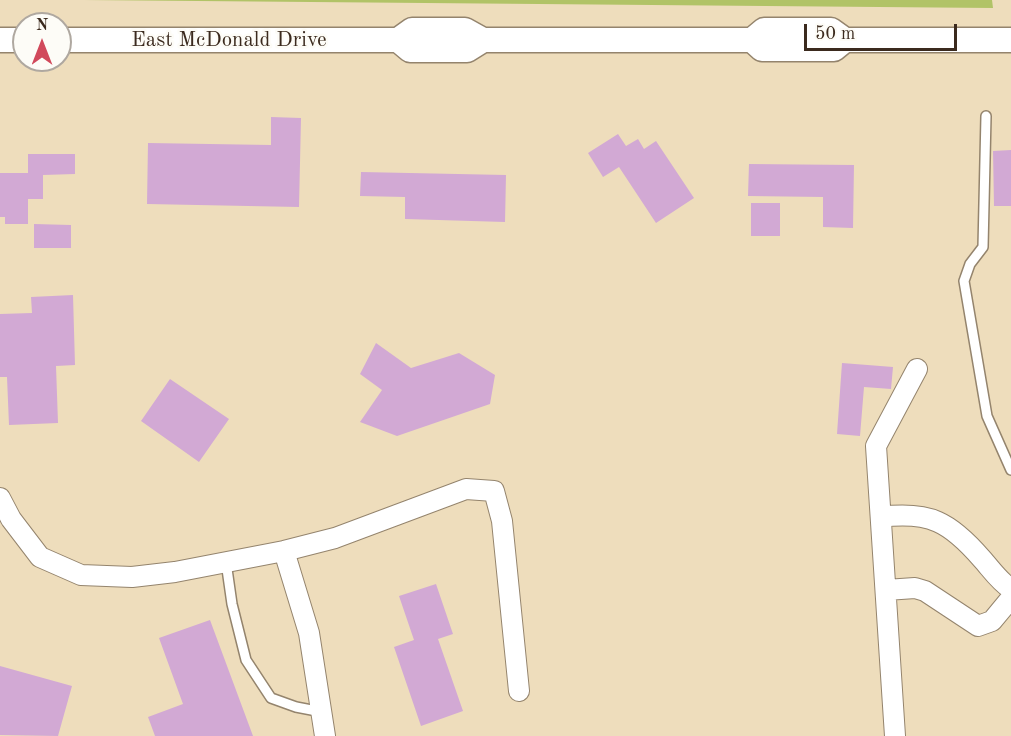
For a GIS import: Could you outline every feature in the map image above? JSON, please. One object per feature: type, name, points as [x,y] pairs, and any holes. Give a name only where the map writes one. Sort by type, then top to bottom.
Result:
[{"type":"street","name":"East McDonald Drive","points":[[72,40],[398,40],[412,30],[465,30],[483,40],[752,40],[764,30],[831,30],[846,40],[1011,40]]},
{"type":"street","points":[[895,736],[876,446],[917,369]]},
{"type":"street","points":[[0,498],[10,519],[40,557],[81,575],[132,577],[284,551],[335,537],[466,489],[494,490],[502,521],[519,691]]},
{"type":"street","points":[[881,517],[914,514],[945,526],[966,541],[1011,589]]},
{"type":"street","points":[[284,551],[309,633],[325,736]]},
{"type":"street","points":[[886,590],[915,588],[925,591],[978,626],[987,625],[992,621],[1011,598]]},
{"type":"lane","points":[[986,116],[983,247],[970,264],[964,281],[987,416],[1011,470]]},
{"type":"lane","points":[[226,562],[231,604],[246,660],[272,698],[296,707],[322,712]]},
{"type":"green space","points":[[84,0],[992,0],[993,8]]},
{"type":"building","points":[[271,117],[301,118],[299,207],[147,204],[148,143],[271,145]]},
{"type":"building","points":[[618,134],[626,146],[638,139],[644,149],[656,141],[694,198],[656,223],[619,167],[603,177],[588,153]]},
{"type":"building","points":[[1011,150],[1011,206],[994,206],[993,151]]},
{"type":"building","points":[[28,154],[75,154],[75,174],[43,175],[43,199],[28,199],[28,224],[5,224],[5,217],[0,217],[0,173],[28,173]]},
{"type":"building","points":[[749,164],[854,165],[853,228],[823,227],[823,197],[748,196]]},
{"type":"building","points":[[361,172],[506,175],[505,222],[405,219],[405,197],[360,196]]},
{"type":"building","points":[[751,203],[780,203],[780,236],[751,236]]},
{"type":"building","points":[[34,224],[71,225],[71,248],[34,248]]},
{"type":"building","points":[[73,295],[75,365],[56,366],[58,423],[9,425],[7,377],[0,377],[0,314],[32,313],[31,297]]},
{"type":"building","points":[[376,343],[411,368],[459,353],[495,375],[490,404],[397,436],[360,422],[382,390],[360,374]]},
{"type":"building","points":[[842,363],[893,367],[891,389],[864,387],[860,436],[837,434]]},
{"type":"building","points":[[170,379],[229,419],[199,462],[141,421]]},
{"type":"building","points":[[436,584],[453,634],[438,639],[463,711],[421,726],[394,647],[414,640],[399,596]]},
{"type":"building","points":[[210,620],[253,736],[155,736],[148,717],[183,704],[159,638]]},
{"type":"building","points":[[0,666],[72,686],[58,736],[0,735]]}]
